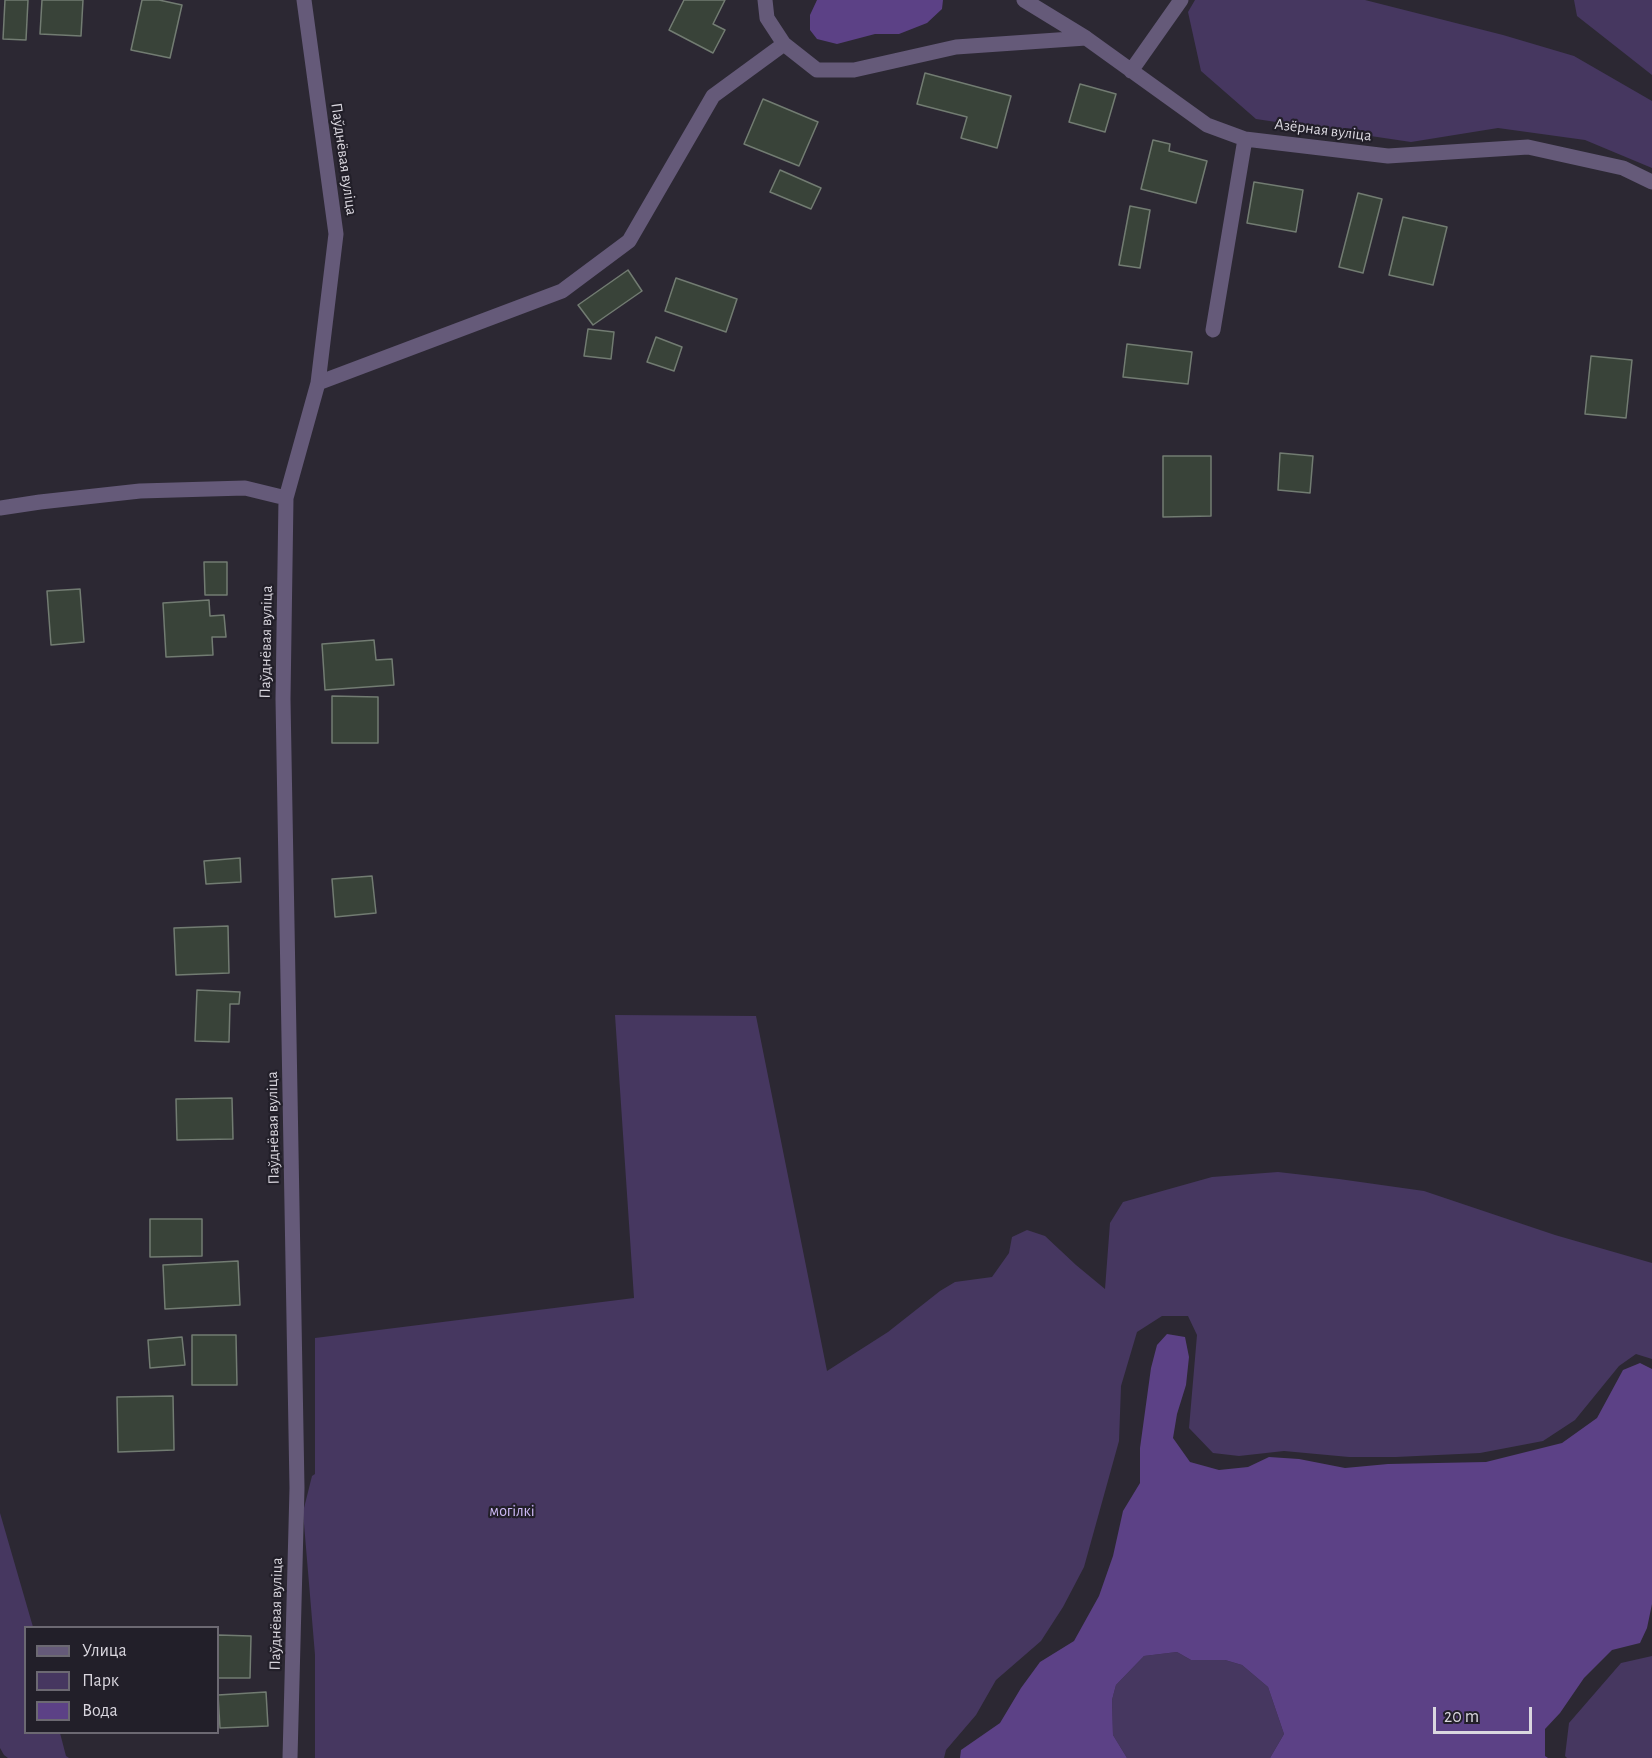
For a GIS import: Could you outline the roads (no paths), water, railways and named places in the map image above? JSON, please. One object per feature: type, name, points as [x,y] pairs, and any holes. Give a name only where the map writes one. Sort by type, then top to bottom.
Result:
[{"type":"street","name":"Паўднёвая вуліца","points":[[290,1758],[297,1488],[283,699],[286,498],[318,383],[336,234],[304,0]]},
{"type":"street","points":[[765,0],[766,18],[784,44],[817,69],[854,70],[956,47],[1086,38]]},
{"type":"street","name":"Азёрная вуліца","points":[[1024,0],[1086,38],[1207,125],[1245,139],[1388,156],[1528,147],[1623,168],[1652,182]]},
{"type":"street","points":[[1131,71],[1181,0]]},
{"type":"street","points":[[318,383],[562,291],[629,241],[713,96],[784,44]]},
{"type":"street","points":[[1212,330],[1245,139]]},
{"type":"street","points":[[0,508],[140,491],[245,488],[286,498]]},
{"type":"water","points":[[817,0],[943,0],[942,9],[927,23],[899,34],[875,34],[837,44],[817,39],[810,30],[810,15]]},
{"type":"water","points":[[1167,1334],[1185,1337],[1189,1357],[1186,1385],[1177,1414],[1173,1438],[1190,1462],[1219,1470],[1248,1467],[1269,1457],[1299,1459],[1345,1468],[1388,1464],[1486,1462],[1562,1443],[1597,1418],[1623,1370],[1640,1363],[1652,1369],[1652,1604],[1647,1628],[1640,1643],[1612,1650],[1584,1678],[1560,1713],[1545,1729],[1545,1756],[1548,1758],[1270,1758],[1284,1734],[1268,1687],[1242,1665],[1225,1660],[1191,1660],[1177,1652],[1144,1656],[1116,1685],[1112,1700],[1113,1735],[1127,1758],[960,1758],[961,1750],[1000,1723],[1040,1662],[1074,1641],[1099,1596],[1113,1556],[1123,1511],[1140,1483],[1140,1448],[1151,1368],[1157,1345]]},
{"type":"park label","name":"могілкі","points":[[512,1511]]}]
